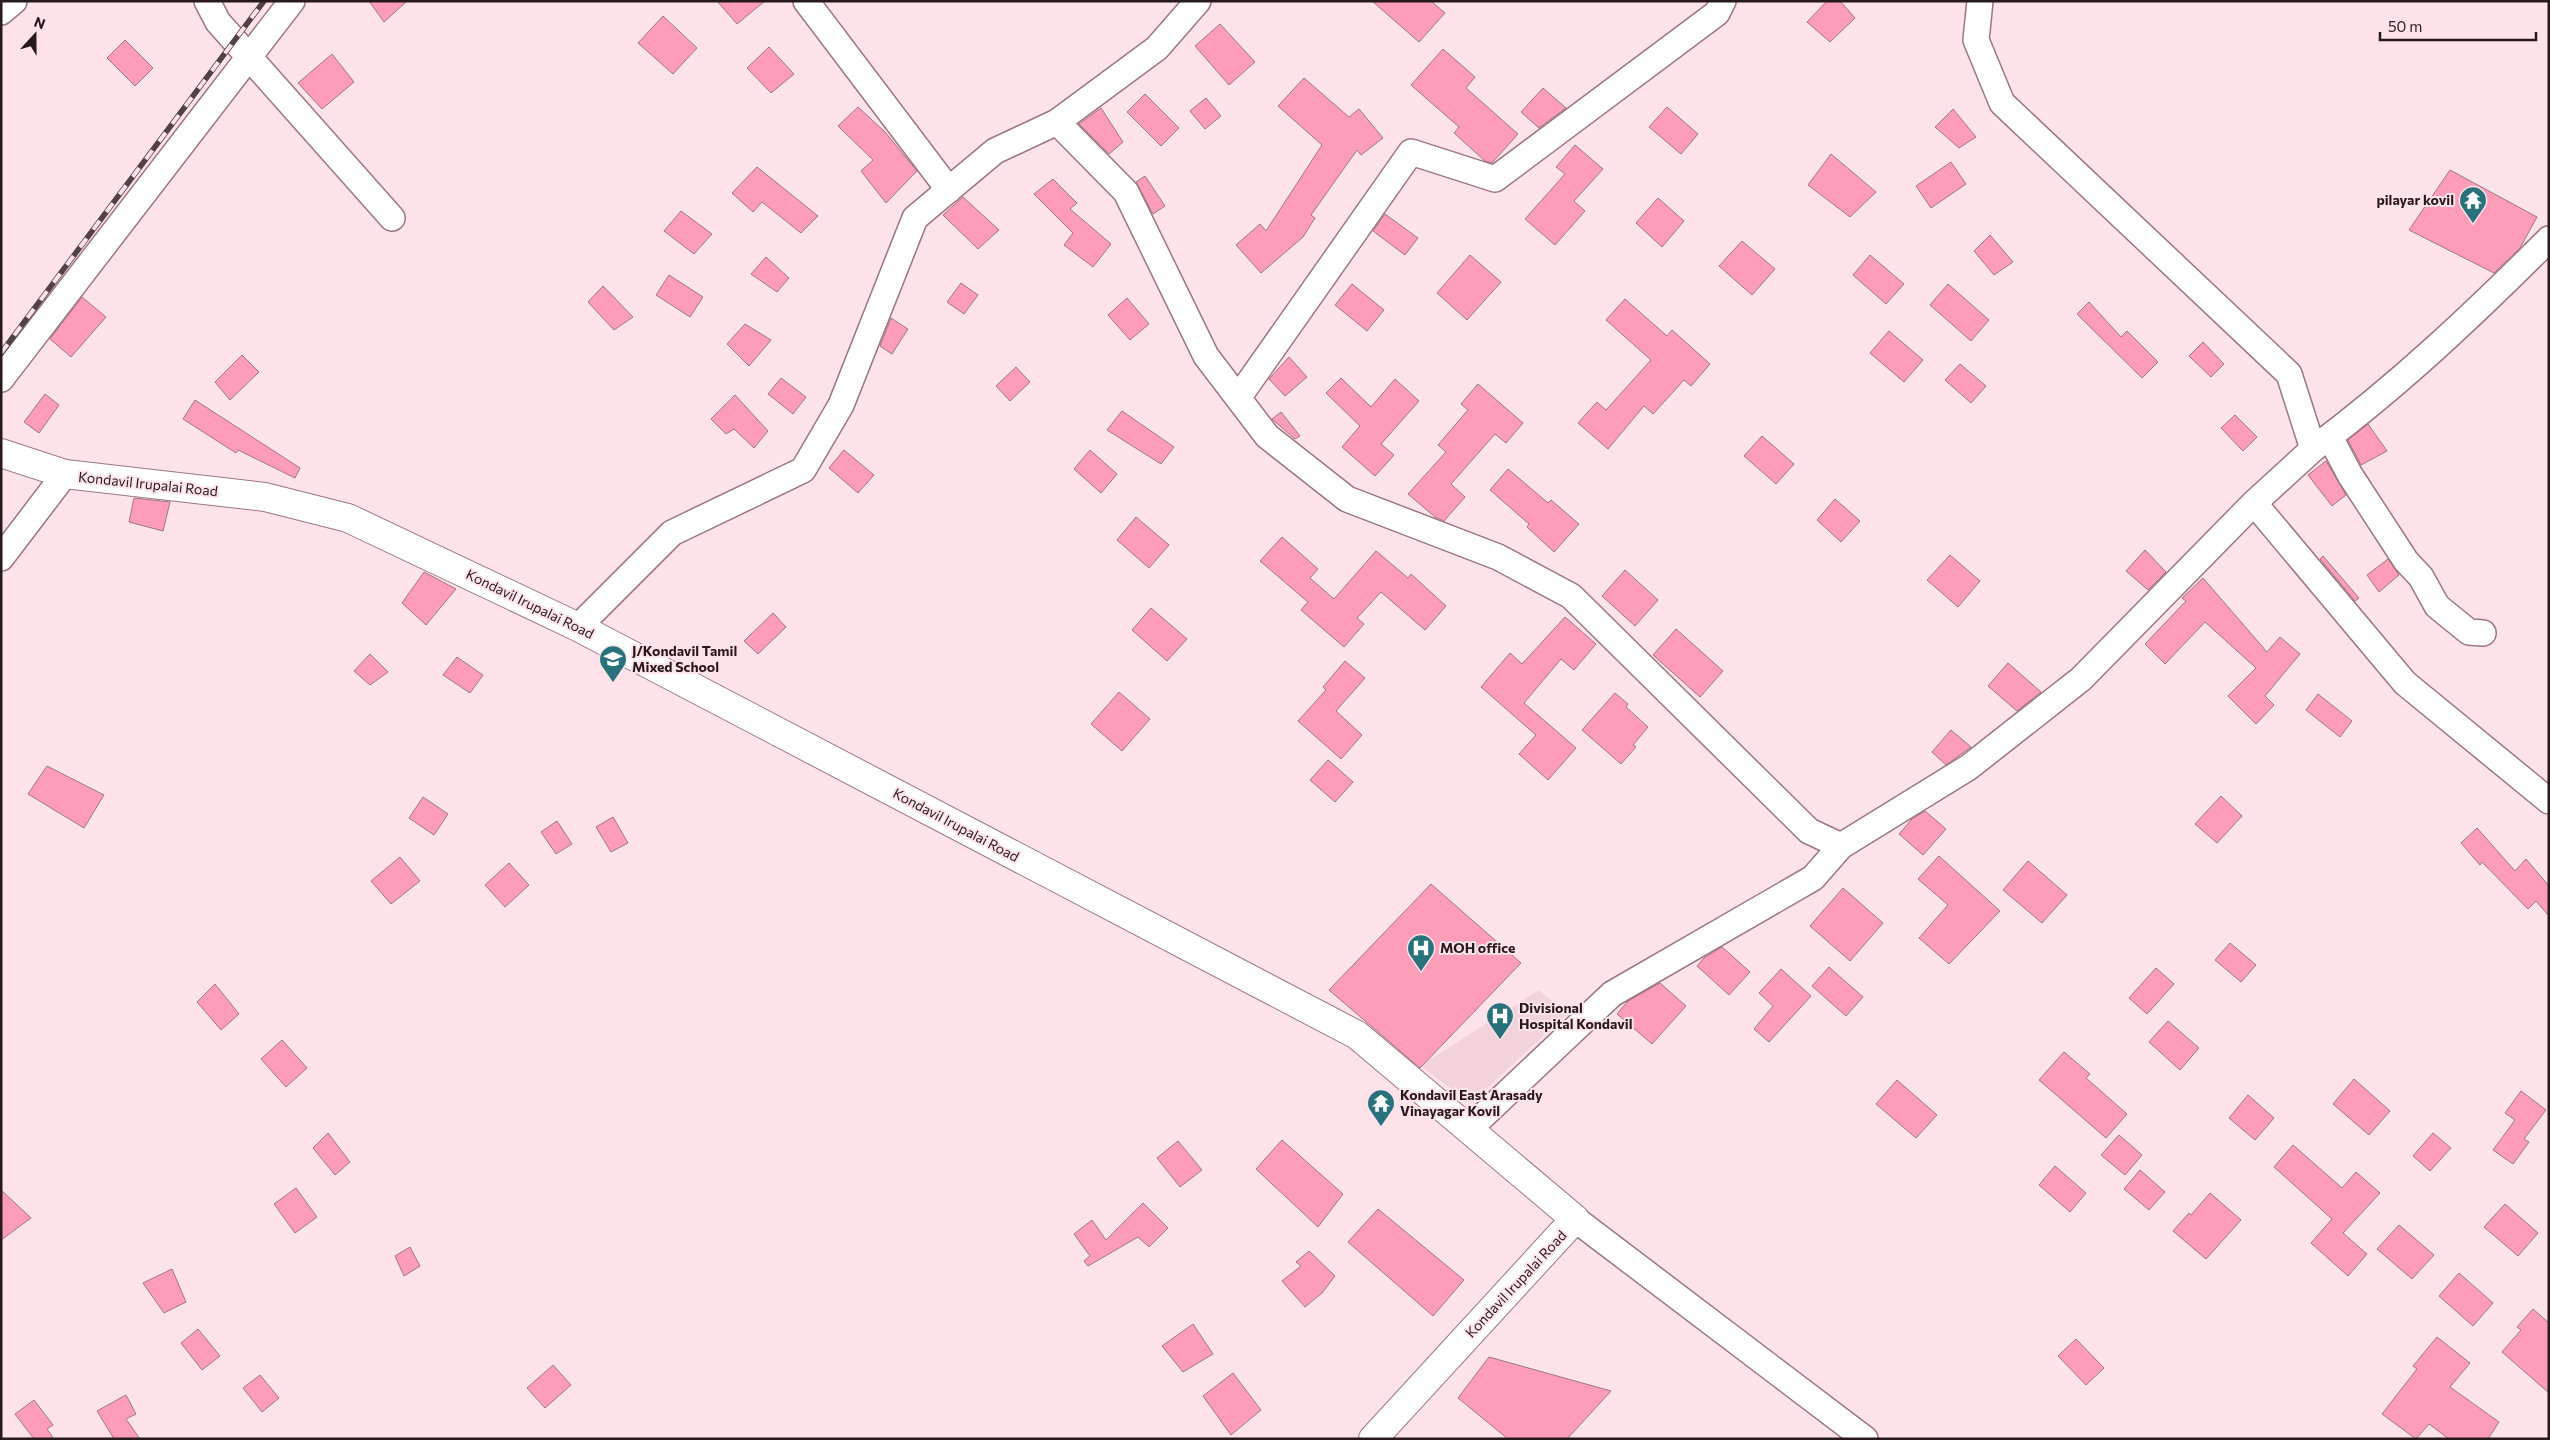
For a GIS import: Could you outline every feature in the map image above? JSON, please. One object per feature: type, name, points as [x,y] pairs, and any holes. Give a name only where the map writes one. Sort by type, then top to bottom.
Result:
[{"type":"street","points":[[1,12],[14,1]]},
{"type":"street","points":[[207,1],[218,22],[392,218]]},
{"type":"street","points":[[1,379],[292,1]]},
{"type":"street","points":[[806,1],[949,190]]},
{"type":"street","points":[[578,627],[672,533],[803,470],[841,405],[915,218],[995,151],[1057,122],[1157,48],[1198,1]]},
{"type":"street","points":[[1238,398],[1411,152],[1495,179],[1717,13],[1723,1]]},
{"type":"street","points":[[1980,1],[1976,40],[2002,104],[2289,374],[2321,443],[2350,475],[2406,561],[2421,577],[2437,606],[2468,632],[2483,633]]},
{"type":"street","points":[[1057,122],[1126,192],[1206,356],[1267,436],[1348,499],[1498,556],[1571,596],[1809,831],[1841,846]]},
{"type":"street","points":[[1469,1129],[1612,994],[1813,878],[1841,846],[1969,767],[2081,679],[2254,503],[2321,443],[2390,390],[2487,301],[2549,240]]},
{"type":"street","name":"Kondavil Irupalai Road","points":[[1,453],[65,474],[265,497],[348,518],[578,627],[1357,1035],[1574,1219],[1373,1439]]},
{"type":"street","points":[[1,558],[65,474]]},
{"type":"street","points":[[2254,503],[2404,683],[2549,801]]},
{"type":"street","points":[[1574,1219],[1865,1439]]},
{"type":"shaded area","name":"Divisional Hospital Kondavil","points":[[1539,990],[1567,1014],[1471,1103],[1420,1066]]},
{"type":"building","points":[[369,1],[407,1],[384,22]]},
{"type":"building","points":[[717,1],[765,1],[737,24]]},
{"type":"building","points":[[1372,1],[1431,1],[1445,13],[1419,42]]},
{"type":"building","points":[[1827,1],[1840,1],[1855,18],[1830,42],[1807,22]]},
{"type":"building","points":[[663,16],[697,48],[673,74],[638,43]]},
{"type":"building","points":[[1220,24],[1255,62],[1229,85],[1195,46]]},
{"type":"building","points":[[125,40],[153,68],[135,86],[107,58]]},
{"type":"building","points":[[769,47],[794,74],[771,93],[747,68]]},
{"type":"building","points":[[1443,49],[1475,77],[1466,88],[1518,134],[1492,163],[1485,161],[1454,133],[1459,127],[1411,85]]},
{"type":"building","points":[[332,54],[354,82],[322,109],[298,83]]},
{"type":"building","points":[[1304,78],[1349,117],[1359,109],[1383,138],[1361,155],[1357,150],[1311,215],[1315,218],[1303,237],[1261,273],[1236,245],[1260,224],[1266,231],[1322,145],[1278,106]]},
{"type":"building","points":[[1543,88],[1566,108],[1539,128],[1521,112]]},
{"type":"building","points":[[1145,94],[1179,128],[1161,146],[1127,112]]},
{"type":"building","points":[[1206,98],[1221,116],[1205,129],[1190,111]]},
{"type":"building","points":[[858,107],[885,132],[917,171],[886,203],[861,171],[873,160],[838,126]]},
{"type":"building","points":[[1667,107],[1698,134],[1681,154],[1649,127]]},
{"type":"building","points":[[1101,108],[1123,142],[1109,154],[1079,124]]},
{"type":"building","points":[[1953,109],[1976,137],[1959,148],[1935,127]]},
{"type":"building","points":[[1575,145],[1603,169],[1574,201],[1585,211],[1555,245],[1525,219],[1565,174],[1556,167]]},
{"type":"building","points":[[1831,154],[1876,192],[1850,217],[1808,185]]},
{"type":"building","points":[[1951,162],[1966,184],[1931,208],[1916,186]]},
{"type":"building","points":[[757,167],[818,216],[801,233],[762,202],[753,212],[732,193]]},
{"type":"building","name":"pilayar kovil","points":[[2450,170],[2537,217],[2520,248],[2494,273],[2409,230]]},
{"type":"building","points":[[1145,176],[1165,206],[1153,214],[1136,182]]},
{"type":"building","points":[[1053,179],[1077,203],[1070,209],[1111,244],[1093,267],[1064,245],[1073,233],[1034,194]]},
{"type":"building","points":[[963,197],[999,230],[978,249],[943,215]]},
{"type":"building","points":[[1658,198],[1684,221],[1662,247],[1636,223]]},
{"type":"building","points":[[681,211],[712,234],[694,254],[664,231]]},
{"type":"building","points":[[1385,214],[1418,238],[1405,255],[1373,231]]},
{"type":"building","points":[[1990,235],[2013,262],[1994,275],[1974,251]]},
{"type":"building","points":[[1742,241],[1775,269],[1752,295],[1719,266]]},
{"type":"building","points":[[1470,255],[1501,282],[1467,320],[1437,293]]},
{"type":"building","points":[[1870,255],[1904,284],[1886,304],[1853,275]]},
{"type":"building","points":[[766,257],[789,278],[777,292],[751,274]]},
{"type":"building","points":[[669,275],[703,297],[690,317],[656,295]]},
{"type":"building","points":[[961,283],[978,295],[964,314],[947,302]]},
{"type":"building","points":[[1352,284],[1384,310],[1367,331],[1335,305]]},
{"type":"building","points":[[1948,284],[1989,320],[1971,341],[1930,305]]},
{"type":"building","points":[[603,286],[633,317],[614,330],[588,302]]},
{"type":"building","points":[[82,297],[106,317],[71,357],[50,339]]},
{"type":"building","points":[[1127,298],[1149,324],[1130,340],[1108,315]]},
{"type":"building","points":[[1625,299],[1667,336],[1672,330],[1710,364],[1691,386],[1684,380],[1653,414],[1644,406],[1608,449],[1578,423],[1597,402],[1606,410],[1651,360],[1606,320]]},
{"type":"building","points":[[2089,302],[2121,337],[2127,331],[2158,362],[2142,378],[2077,314]]},
{"type":"building","points":[[891,318],[908,329],[892,354],[880,346]]},
{"type":"building","points":[[745,324],[771,340],[749,366],[727,344]]},
{"type":"building","points":[[1889,331],[1923,360],[1904,382],[1870,353]]},
{"type":"building","points":[[2203,342],[2224,364],[2211,377],[2189,356]]},
{"type":"building","points":[[242,355],[259,372],[230,400],[215,382]]},
{"type":"building","points":[[1289,357],[1307,377],[1285,396],[1269,379]]},
{"type":"building","points":[[1960,364],[1986,386],[1971,403],[1945,380]]},
{"type":"building","points":[[1016,367],[1030,382],[1010,401],[996,386]]},
{"type":"building","points":[[781,378],[806,397],[793,414],[768,394]]},
{"type":"building","points":[[1341,378],[1371,407],[1395,379],[1419,401],[1381,444],[1394,455],[1375,476],[1342,447],[1360,426],[1326,393]]},
{"type":"building","points":[[1478,384],[1523,423],[1506,443],[1495,434],[1451,484],[1465,497],[1444,521],[1435,517],[1408,494],[1446,452],[1438,445],[1468,410],[1461,404]]},
{"type":"building","points":[[45,394],[59,405],[39,433],[24,422]]},
{"type":"building","points":[[735,395],[768,431],[754,448],[734,429],[726,434],[711,419]]},
{"type":"building","points":[[195,400],[300,468],[295,478],[238,450],[236,453],[183,419]]},
{"type":"building","points":[[1122,411],[1174,447],[1161,464],[1107,430]]},
{"type":"building","points":[[1281,412],[1300,436],[1295,439],[1272,419]]},
{"type":"building","points":[[2235,415],[2257,437],[2243,451],[2221,428]]},
{"type":"building","points":[[2368,424],[2387,451],[2361,465],[2348,440]]},
{"type":"building","points":[[1762,436],[1794,464],[1776,484],[1744,456]]},
{"type":"building","points":[[844,450],[874,475],[858,493],[829,468]]},
{"type":"building","points":[[1090,450],[1117,474],[1101,493],[1074,469]]},
{"type":"building","points":[[2326,461],[2346,495],[2332,506],[2308,475]]},
{"type":"building","points":[[1508,469],[1548,503],[1551,500],[1579,524],[1554,552],[1527,527],[1529,524],[1490,490]]},
{"type":"building","points":[[134,498],[170,502],[163,531],[129,522]]},
{"type":"building","points":[[1835,499],[1860,521],[1841,542],[1817,520]]},
{"type":"building","points":[[1136,517],[1169,545],[1149,568],[1117,540]]},
{"type":"building","points":[[1282,537],[1318,569],[1310,578],[1334,599],[1376,551],[1408,578],[1411,574],[1446,606],[1425,630],[1381,592],[1357,618],[1364,624],[1344,647],[1301,610],[1308,602],[1260,561]]},
{"type":"building","points":[[2145,550],[2166,572],[2148,590],[2126,571]]},
{"type":"building","points":[[1950,555],[1980,581],[1958,607],[1927,580]]},
{"type":"building","points":[[2323,556],[2359,598],[2355,601],[2320,559]]},
{"type":"building","points":[[2388,559],[2399,575],[2379,592],[2367,575]]},
{"type":"building","points":[[1625,570],[1658,600],[1635,626],[1602,596]]},
{"type":"building","points":[[424,572],[456,589],[426,625],[402,603]]},
{"type":"building","points":[[2203,578],[2267,652],[2280,637],[2300,654],[2265,696],[2274,705],[2256,724],[2228,696],[2256,668],[2205,622],[2165,664],[2145,644],[2186,601],[2182,598]]},
{"type":"building","points":[[1151,608],[1187,639],[1167,661],[1132,630]]},
{"type":"building","points":[[773,613],[786,627],[758,654],[744,641]]},
{"type":"building","points":[[1565,617],[1596,644],[1574,670],[1561,659],[1524,703],[1576,748],[1548,780],[1519,754],[1536,735],[1481,687],[1510,653],[1522,664]]},
{"type":"building","points":[[1676,629],[1723,671],[1700,697],[1653,655]]},
{"type":"building","points":[[370,654],[388,672],[370,685],[354,671]]},
{"type":"building","points":[[457,657],[483,675],[470,693],[443,675]]},
{"type":"building","points":[[1345,661],[1365,678],[1336,711],[1362,735],[1341,759],[1298,721],[1326,690],[1323,687]]},
{"type":"building","points":[[2008,663],[2041,692],[2017,711],[1988,686]]},
{"type":"building","points":[[1119,692],[1150,719],[1122,751],[1091,724]]},
{"type":"building","points":[[1615,693],[1628,704],[1626,707],[1648,727],[1633,745],[1636,747],[1621,764],[1582,730]]},
{"type":"building","points":[[2318,694],[2352,721],[2340,737],[2306,710]]},
{"type":"building","points":[[1951,730],[1971,747],[1946,765],[1932,752]]},
{"type":"building","points":[[1328,760],[1353,782],[1335,802],[1310,780]]},
{"type":"building","points":[[47,766],[104,795],[84,828],[28,794]]},
{"type":"building","points":[[2221,796],[2242,816],[2217,843],[2195,824]]},
{"type":"building","points":[[423,797],[448,814],[434,835],[409,818]]},
{"type":"building","points":[[1925,811],[1946,829],[1923,855],[1899,834],[1912,819]]},
{"type":"building","points":[[613,817],[628,843],[611,852],[596,827]]},
{"type":"building","points":[[557,821],[572,844],[556,854],[541,832]]},
{"type":"building","points":[[2477,828],[2515,871],[2526,859],[2549,886],[2549,916],[2536,901],[2528,909],[2482,862],[2480,865],[2461,843]]},
{"type":"building","points":[[1939,856],[2000,911],[1949,964],[1919,938],[1948,905],[1918,879]]},
{"type":"building","points":[[400,857],[420,881],[391,904],[371,881]]},
{"type":"building","points":[[2028,861],[2067,895],[2042,923],[2003,890]]},
{"type":"building","points":[[509,863],[529,885],[505,907],[485,885]]},
{"type":"building","points":[[1431,884],[1521,963],[1420,1068],[1329,990]]},
{"type":"building","points":[[1843,888],[1883,923],[1850,961],[1810,926]]},
{"type":"building","points":[[2230,943],[2256,965],[2241,982],[2215,960]]},
{"type":"building","points":[[1722,947],[1750,972],[1729,995],[1697,966],[1704,958]]},
{"type":"building","points":[[1829,967],[1863,997],[1846,1016],[1812,986]]},
{"type":"building","points":[[2156,968],[2174,984],[2147,1014],[2129,998]]},
{"type":"building","points":[[1781,969],[1811,996],[1769,1042],[1754,1029],[1773,1006],[1759,993]]},
{"type":"building","points":[[1660,983],[1686,1006],[1652,1044],[1617,1014],[1628,1001]]},
{"type":"building","points":[[215,984],[239,1014],[221,1030],[197,1002]]},
{"type":"building","points":[[2168,1021],[2199,1048],[2180,1070],[2149,1042]]},
{"type":"building","points":[[282,1040],[307,1068],[286,1087],[261,1059]]},
{"type":"building","points":[[2064,1052],[2090,1074],[2086,1078],[2127,1114],[2106,1138],[2039,1080]]},
{"type":"building","points":[[2354,1079],[2390,1111],[2369,1135],[2333,1104]]},
{"type":"building","points":[[1897,1080],[1937,1115],[1916,1138],[1876,1104]]},
{"type":"building","points":[[2521,1091],[2546,1110],[2524,1139],[2529,1142],[2513,1164],[2493,1150],[2515,1120],[2505,1113]]},
{"type":"building","points":[[2248,1095],[2274,1118],[2255,1140],[2229,1118]]},
{"type":"building","points":[[328,1133],[350,1162],[335,1175],[313,1148]]},
{"type":"building","points":[[2433,1133],[2451,1148],[2430,1171],[2413,1156]]},
{"type":"building","points":[[2119,1135],[2142,1155],[2125,1175],[2101,1155]]},
{"type":"building","points":[[1282,1140],[1343,1194],[1318,1227],[1256,1169]]},
{"type":"building","points":[[1178,1141],[1202,1170],[1180,1187],[1157,1158]]},
{"type":"building","points":[[2293,1145],[2342,1188],[2356,1172],[2380,1193],[2343,1233],[2367,1254],[2348,1276],[2311,1243],[2332,1219],[2274,1167]]},
{"type":"building","points":[[2055,1166],[2086,1193],[2070,1212],[2039,1185]]},
{"type":"building","points":[[2140,1170],[2165,1192],[2149,1210],[2124,1189]]},
{"type":"building","points":[[296,1188],[317,1217],[295,1233],[274,1204]]},
{"type":"building","points":[[1,1190],[31,1218],[1,1240]]},
{"type":"building","points":[[2210,1193],[2241,1220],[2206,1259],[2173,1231],[2189,1213],[2191,1215]]},
{"type":"building","points":[[1143,1203],[1168,1228],[1149,1247],[1138,1237],[1088,1266],[1084,1261],[1090,1256],[1074,1234],[1092,1220],[1106,1240]]},
{"type":"building","points":[[2505,1204],[2538,1233],[2518,1256],[2484,1227]]},
{"type":"building","points":[[1378,1209],[1464,1280],[1433,1316],[1348,1242]]},
{"type":"building","points":[[2399,1225],[2434,1255],[2412,1279],[2377,1249]]},
{"type":"building","points":[[410,1247],[420,1266],[404,1276],[395,1256]]},
{"type":"building","points":[[1309,1251],[1335,1276],[1322,1293],[1305,1307],[1282,1281],[1301,1266],[1296,1262]]},
{"type":"building","points":[[172,1269],[186,1302],[164,1313],[143,1283]]},
{"type":"building","points":[[2459,1273],[2493,1303],[2473,1326],[2439,1296]]},
{"type":"building","points":[[2533,1309],[2549,1323],[2549,1393],[2502,1352],[2521,1330],[2517,1327]]},
{"type":"building","points":[[1193,1324],[1213,1354],[1183,1372],[1162,1346]]},
{"type":"building","points":[[198,1329],[220,1356],[202,1370],[181,1343]]},
{"type":"building","points":[[2437,1337],[2470,1363],[2450,1387],[2499,1422],[2488,1439],[2449,1439],[2429,1424],[2416,1439],[2382,1414],[2417,1369],[2413,1366]]},
{"type":"building","points":[[2076,1339],[2104,1368],[2086,1385],[2058,1356]]},
{"type":"building","points":[[1489,1357],[1611,1391],[1567,1439],[1508,1439],[1458,1398]]},
{"type":"building","points":[[553,1365],[571,1385],[545,1408],[527,1388]]},
{"type":"building","points":[[1233,1373],[1261,1410],[1231,1435],[1203,1396]]},
{"type":"building","points":[[260,1375],[279,1398],[262,1412],[243,1388]]},
{"type":"building","points":[[126,1395],[136,1414],[126,1419],[140,1439],[114,1439],[97,1411]]},
{"type":"building","points":[[34,1400],[53,1425],[47,1429],[54,1439],[34,1439],[15,1414]]},
{"type":"railway","points":[[1,353],[264,1]]},
{"type":"place","name":"pilayar kovil","points":[[2473,224]]},
{"type":"place","name":"J/Kondavil Tamil Mixed School","points":[[613,683]]},
{"type":"place","name":"MOH office","points":[[1421,972]]},
{"type":"place","name":"Divisional Hospital Kondavil","points":[[1500,1040]]},
{"type":"place","name":"Kondavil East Arasady Vinayagar Kovil","points":[[1381,1127]]}]
